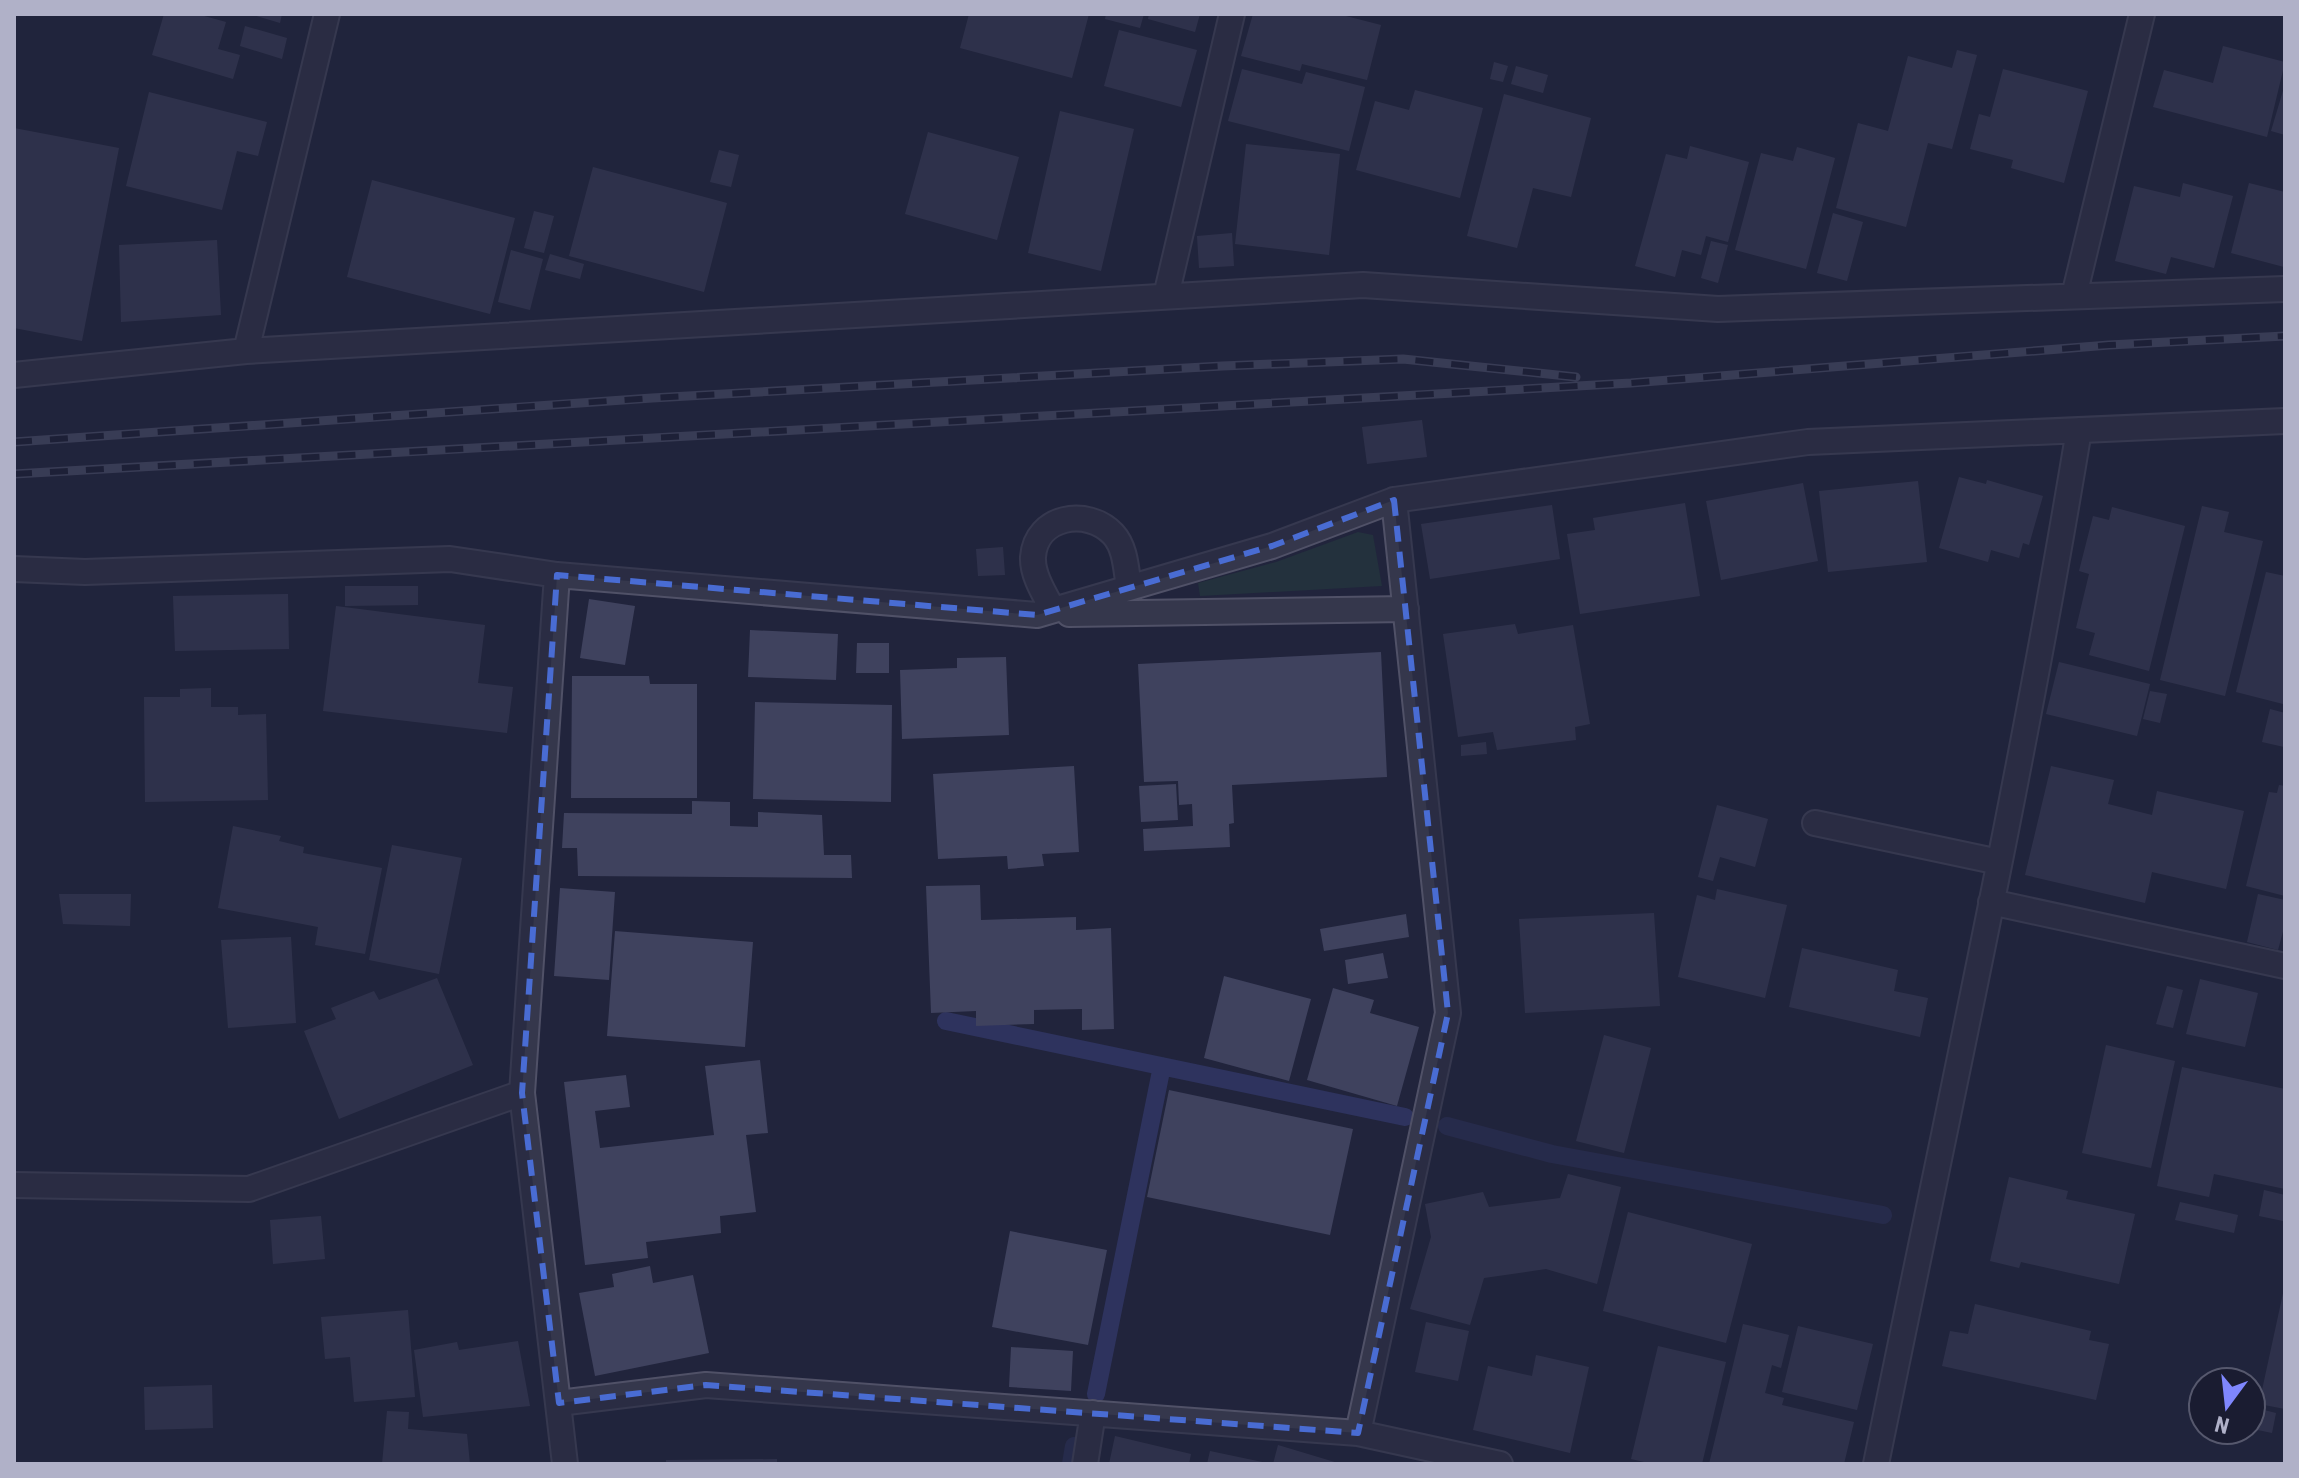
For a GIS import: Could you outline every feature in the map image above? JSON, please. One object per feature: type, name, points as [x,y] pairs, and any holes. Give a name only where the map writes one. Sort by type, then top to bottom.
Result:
[{"type":"street","points":[[246,351],[327,14]]},
{"type":"street","points":[[1166,296],[1232,14]]},
{"type":"street","points":[[2074,296],[2142,14]]},
{"type":"street","points":[[14,375],[246,351],[1363,285],[1718,309],[2285,289]]},
{"type":"street","points":[[1045,612],[1272,546],[1394,500],[1808,442],[2285,421]]},
{"type":"street","points":[[1876,1464],[2054,582],[2079,430]]},
{"type":"street","points":[[1358,1433],[1448,1013],[1394,500]]},
{"type":"street","points":[[1045,612],[1033,560],[1037,537],[1051,523],[1075,518],[1097,522],[1115,536],[1124,555],[1129,588]]},
{"type":"street","points":[[14,569],[85,572],[450,559],[557,575],[1045,612],[1406,609]]},
{"type":"street","points":[[557,575],[522,1093],[565,1464]]},
{"type":"street","points":[[1815,823],[1999,862]]},
{"type":"street","points":[[1991,902],[2285,966]]},
{"type":"street","points":[[14,1185],[249,1189],[522,1093]]},
{"type":"street","points":[[559,1403],[706,1385],[1358,1433],[1497,1464]]},
{"type":"street","points":[[1085,1464],[1093,1413]]},
{"type":"highlighted area","points":[[1394,500],[1448,1013],[1358,1433],[706,1385],[559,1403],[522,1093],[557,575],[1037,615],[1272,546]]},
{"type":"shaded area","points":[[1358,532],[1373,535],[1382,586],[1200,596],[1198,583],[1276,562]]},
{"type":"building","points":[[164,14],[197,14],[226,22],[218,49],[240,55],[233,79],[152,55]]},
{"type":"building","points":[[250,14],[282,14],[280,23]]},
{"type":"building","points":[[969,14],[1089,14],[1072,78],[960,48]]},
{"type":"building","points":[[1106,14],[1144,14],[1140,28],[1105,19]]},
{"type":"building","points":[[1149,14],[1200,14],[1195,32],[1148,19]]},
{"type":"building","points":[[1253,14],[1338,14],[1381,25],[1367,80],[1302,64],[1300,71],[1241,56]]},
{"type":"building","points":[[245,26],[287,38],[282,59],[240,46]]},
{"type":"building","points":[[1119,30],[1197,50],[1181,107],[1104,86]]},
{"type":"building","points":[[2223,46],[2285,62],[2267,137],[2153,107],[2164,70],[2213,83]]},
{"type":"building","points":[[1957,50],[1977,55],[1952,149],[1928,143],[1906,227],[1836,208],[1858,123],[1888,131],[1908,56],[1952,68]]},
{"type":"building","points":[[1494,62],[1508,66],[1503,82],[1490,79]]},
{"type":"building","points":[[1516,66],[1548,75],[1543,93],[1511,84]]},
{"type":"building","points":[[1242,69],[1302,84],[1306,72],[1365,87],[1349,151],[1228,121]]},
{"type":"building","points":[[2003,69],[2088,91],[2064,183],[2011,168],[2013,160],[1970,149],[1979,114],[1990,117]]},
{"type":"building","points":[[2285,84],[2285,135],[2271,131]]},
{"type":"building","points":[[1415,90],[1483,108],[1460,198],[1356,170],[1375,101],[1409,110]]},
{"type":"building","points":[[149,92],[267,122],[258,156],[237,151],[222,210],[126,186]]},
{"type":"building","points":[[1504,94],[1591,118],[1571,197],[1533,188],[1517,248],[1467,236]]},
{"type":"building","points":[[1060,111],[1134,129],[1101,271],[1028,253]]},
{"type":"building","points":[[14,128],[119,148],[82,341],[14,328]]},
{"type":"building","points":[[928,132],[1019,157],[997,240],[905,214]]},
{"type":"building","points":[[1246,144],[1340,154],[1329,255],[1235,244]]},
{"type":"building","points":[[1690,146],[1749,162],[1728,242],[1706,236],[1701,255],[1682,250],[1675,277],[1635,266],[1666,154],[1687,159]]},
{"type":"building","points":[[1797,147],[1835,158],[1806,269],[1735,250],[1761,153],[1793,161]]},
{"type":"building","points":[[719,150],[739,155],[731,187],[710,182]]},
{"type":"building","points":[[593,167],[727,203],[704,292],[569,256]]},
{"type":"building","points":[[372,180],[515,218],[490,314],[347,277]]},
{"type":"building","points":[[2183,183],[2233,196],[2214,268],[2171,257],[2166,274],[2115,261],[2134,186],[2180,197]]},
{"type":"building","points":[[2249,183],[2285,192],[2284,267],[2231,253]]},
{"type":"building","points":[[534,211],[554,216],[544,253],[524,248]]},
{"type":"building","points":[[1833,213],[1863,222],[1847,281],[1817,273]]},
{"type":"building","points":[[1232,233],[1234,266],[1199,268],[1197,236]]},
{"type":"building","points":[[217,240],[221,315],[121,322],[119,245]]},
{"type":"building","points":[[1711,241],[1728,245],[1718,283],[1701,278]]},
{"type":"building","points":[[511,250],[543,259],[530,310],[498,302]]},
{"type":"building","points":[[550,254],[584,264],[580,279],[545,270]]},
{"type":"building","points":[[1422,420],[1427,457],[1367,464],[1362,427]]},
{"type":"building","points":[[1959,477],[1986,484],[1987,480],[2043,496],[2029,545],[2023,543],[2019,558],[1991,550],[1988,562],[1939,548]]},
{"type":"building","points":[[1918,481],[1927,562],[1828,572],[1819,491]]},
{"type":"building","points":[[1803,483],[1818,561],[1721,580],[1706,501]]},
{"type":"building","points":[[1685,503],[1700,596],[1580,614],[1567,534],[1595,530],[1593,518]]},
{"type":"building","points":[[1552,505],[1560,559],[1430,579],[1421,524]]},
{"type":"building","points":[[2202,506],[2229,512],[2224,532],[2263,541],[2225,696],[2160,680]]},
{"type":"building","points":[[2112,507],[2185,526],[2149,671],[2089,655],[2095,633],[2076,628],[2089,574],[2079,571],[2093,516],[2109,520]]},
{"type":"building","points":[[1003,547],[1005,575],[978,576],[976,549]]},
{"type":"building","points":[[2266,572],[2285,576],[2283,704],[2236,692]]},
{"type":"building","points":[[345,586],[418,586],[418,605],[345,606]]},
{"type":"building","points":[[288,594],[289,649],[175,651],[173,596]]},
{"type":"building","points":[[589,599],[635,606],[625,665],[580,658]]},
{"type":"building","points":[[336,606],[485,625],[478,683],[513,687],[507,733],[323,711]]},
{"type":"building","points":[[1515,624],[1518,634],[1573,625],[1590,724],[1575,727],[1576,740],[1497,750],[1493,732],[1458,737],[1443,634]]},
{"type":"building","points":[[750,630],[838,634],[836,680],[748,677]]},
{"type":"building","points":[[857,643],[889,643],[889,673],[856,673]]},
{"type":"building","points":[[1381,652],[1387,777],[1232,785],[1234,823],[1229,824],[1230,847],[1144,851],[1143,829],[1193,826],[1192,804],[1179,805],[1178,781],[1144,782],[1138,664]]},
{"type":"building","points":[[1006,657],[1009,735],[902,739],[900,670],[957,668],[957,658]]},
{"type":"building","points":[[2059,662],[2150,684],[2137,736],[2046,714]]},
{"type":"building","points":[[572,676],[649,676],[650,684],[697,684],[697,798],[571,798]]},
{"type":"building","points":[[211,688],[211,707],[238,707],[238,715],[266,714],[268,800],[145,802],[144,697],[180,697],[180,689]]},
{"type":"building","points":[[2150,691],[2167,694],[2160,723],[2143,719]]},
{"type":"building","points":[[755,702],[892,705],[891,802],[753,799]]},
{"type":"building","points":[[2270,709],[2285,713],[2284,747],[2262,742]]},
{"type":"building","points":[[1486,742],[1487,754],[1461,756],[1461,745]]},
{"type":"building","points":[[1074,766],[1079,852],[1042,854],[1044,866],[1008,869],[1007,856],[938,859],[933,774]]},
{"type":"building","points":[[2051,766],[2114,780],[2108,804],[2152,815],[2157,791],[2244,811],[2226,889],[2152,872],[2145,903],[2025,875]]},
{"type":"building","points":[[1176,784],[1178,820],[1141,822],[1139,786]]},
{"type":"building","points":[[2279,785],[2285,786],[2285,896],[2246,886],[2269,792],[2277,793]]},
{"type":"building","points":[[692,801],[730,802],[730,826],[758,827],[758,812],[822,815],[824,855],[851,855],[852,878],[578,876],[577,848],[562,848],[564,813],[692,814]]},
{"type":"building","points":[[1717,805],[1768,819],[1755,867],[1720,857],[1713,881],[1698,877]]},
{"type":"building","points":[[233,826],[281,836],[279,841],[304,847],[303,853],[382,868],[365,954],[315,945],[318,927],[218,908]]},
{"type":"building","points":[[392,845],[462,858],[439,974],[369,960]]},
{"type":"building","points":[[980,885],[981,920],[1076,917],[1076,930],[1111,928],[1114,1029],[1082,1030],[1082,1009],[1034,1010],[1034,1024],[976,1026],[976,1011],[931,1013],[926,886]]},
{"type":"building","points":[[560,888],[615,892],[609,980],[554,976]]},
{"type":"building","points":[[1717,889],[1787,905],[1765,998],[1678,977],[1697,895],[1715,900]]},
{"type":"building","points":[[59,894],[131,894],[130,926],[63,924]]},
{"type":"building","points":[[2258,894],[2285,900],[2285,924],[2278,950],[2247,942]]},
{"type":"building","points":[[1654,913],[1660,1006],[1525,1013],[1519,919]]},
{"type":"building","points":[[1406,914],[1409,937],[1324,951],[1320,929]]},
{"type":"building","points":[[615,931],[753,942],[745,1047],[607,1036]]},
{"type":"building","points":[[291,937],[296,1023],[228,1028],[221,940]]},
{"type":"building","points":[[1802,948],[1898,970],[1894,991],[1928,998],[1920,1037],[1789,1007]]},
{"type":"building","points":[[1383,953],[1388,978],[1348,984],[1345,960]]},
{"type":"building","points":[[1224,976],[1311,999],[1289,1081],[1204,1058]]},
{"type":"building","points":[[437,978],[473,1065],[339,1119],[304,1031],[336,1019],[331,1008],[374,991],[379,1000]]},
{"type":"building","points":[[2200,979],[2258,993],[2245,1047],[2186,1034]]},
{"type":"building","points":[[2167,986],[2183,990],[2173,1028],[2156,1024]]},
{"type":"building","points":[[1333,988],[1374,1000],[1370,1013],[1419,1027],[1397,1106],[1307,1080]]},
{"type":"building","points":[[1604,1035],[1651,1048],[1624,1153],[1576,1141]]},
{"type":"building","points":[[2106,1045],[2175,1061],[2151,1168],[2082,1153]]},
{"type":"building","points":[[760,1060],[768,1133],[746,1135],[756,1212],[720,1216],[721,1233],[646,1242],[648,1258],[585,1265],[564,1082],[626,1075],[630,1107],[595,1111],[600,1148],[714,1135],[705,1066]]},
{"type":"building","points":[[2182,1067],[2285,1089],[2285,1189],[2214,1174],[2209,1197],[2157,1186]]},
{"type":"building","points":[[1169,1090],[1353,1129],[1330,1235],[1147,1197]]},
{"type":"building","points":[[1568,1174],[1621,1187],[1597,1284],[1546,1269],[1484,1278],[1470,1325],[1410,1309],[1431,1237],[1425,1204],[1483,1192],[1489,1207],[1560,1198]]},
{"type":"building","points":[[2009,1177],[2068,1191],[2066,1199],[2135,1214],[2119,1284],[2021,1262],[2019,1268],[1990,1261]]},
{"type":"building","points":[[2264,1190],[2285,1195],[2283,1221],[2259,1216]]},
{"type":"building","points":[[2180,1202],[2238,1215],[2234,1233],[2175,1220]]},
{"type":"building","points":[[1628,1212],[1752,1244],[1726,1343],[1603,1311]]},
{"type":"building","points":[[321,1216],[325,1259],[273,1264],[270,1220]]},
{"type":"building","points":[[1010,1231],[1107,1250],[1088,1345],[992,1327]]},
{"type":"building","points":[[650,1266],[653,1283],[693,1275],[709,1353],[595,1376],[579,1293],[614,1287],[612,1274]]},
{"type":"building","points":[[2285,1284],[2285,1409],[2267,1406],[2267,1367]]},
{"type":"building","points":[[1975,1304],[2091,1331],[2089,1340],[2109,1344],[2096,1400],[1942,1366],[1950,1331],[1968,1334]]},
{"type":"building","points":[[408,1310],[415,1397],[354,1402],[350,1357],[325,1359],[321,1317]]},
{"type":"building","points":[[1426,1322],[1469,1331],[1458,1381],[1415,1372]]},
{"type":"building","points":[[1743,1324],[1789,1335],[1781,1368],[1772,1365],[1765,1393],[1784,1398],[1782,1405],[1854,1422],[1844,1464],[1709,1464]]},
{"type":"building","points":[[1798,1326],[1873,1344],[1857,1410],[1782,1392]]},
{"type":"building","points":[[518,1341],[530,1406],[423,1417],[414,1350],[457,1342],[459,1350]]},
{"type":"building","points":[[1658,1346],[1726,1362],[1702,1464],[1653,1464],[1631,1459]]},
{"type":"building","points":[[1011,1347],[1073,1351],[1071,1391],[1009,1387]]},
{"type":"building","points":[[1536,1355],[1589,1367],[1570,1453],[1473,1430],[1488,1366],[1532,1376]]},
{"type":"building","points":[[212,1385],[213,1428],[145,1430],[144,1387]]},
{"type":"building","points":[[387,1411],[409,1412],[408,1429],[467,1434],[470,1464],[382,1464]]},
{"type":"building","points":[[2267,1411],[2276,1413],[2272,1433],[2267,1432]]},
{"type":"building","points":[[1115,1436],[1191,1454],[1189,1464],[1109,1464]]},
{"type":"building","points":[[1278,1445],[1338,1463],[1338,1464],[1273,1464]]},
{"type":"building","points":[[1210,1451],[1267,1463],[1267,1464],[1207,1464]]},
{"type":"building","points":[[777,1459],[777,1464],[666,1464],[666,1460]]},
{"type":"waterway","points":[[946,1021],[1405,1117]]},
{"type":"waterway","points":[[1096,1394],[1162,1066]]},
{"type":"waterway","points":[[1447,1126],[1552,1154],[1883,1215]]},
{"type":"waterway","points":[[1071,1464],[1074,1446]]},
{"type":"railway","points":[[14,474],[1631,383],[2109,345],[2285,336]]},
{"type":"railway","points":[[14,442],[652,398],[1222,366],[1403,359],[1576,377]]}]
